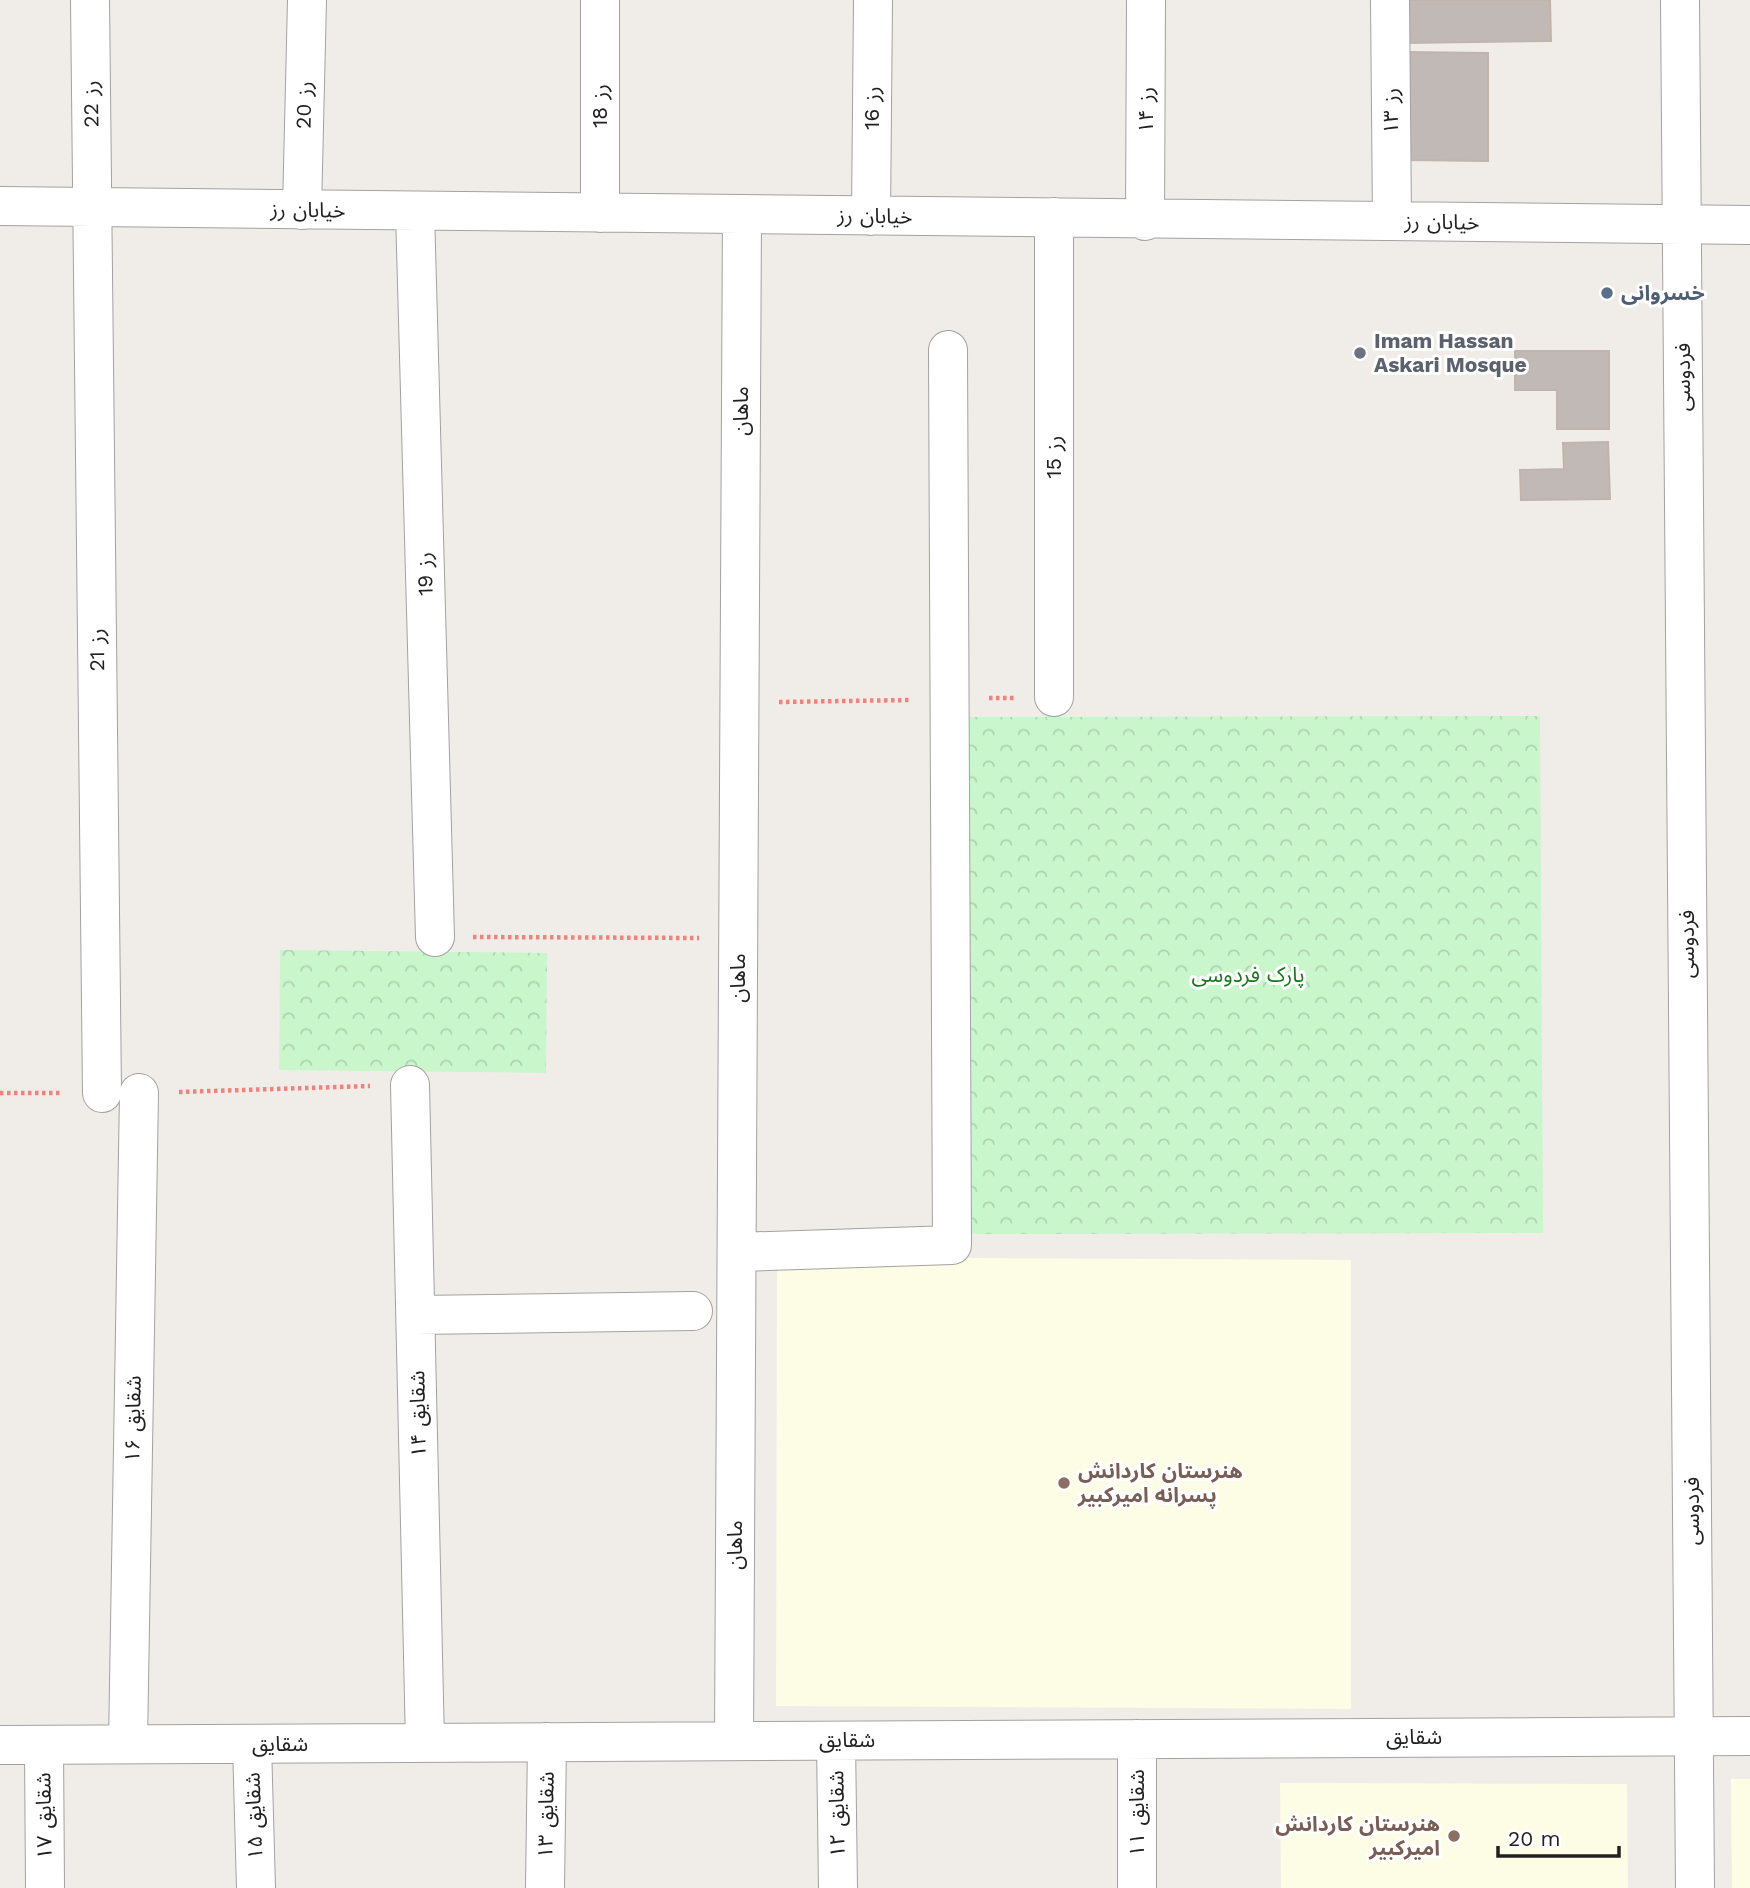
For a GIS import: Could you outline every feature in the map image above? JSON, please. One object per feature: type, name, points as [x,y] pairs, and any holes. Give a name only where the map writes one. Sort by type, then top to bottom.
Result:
[{"type":"street","name":"رز 22","points":[[90,0],[93,207]]},
{"type":"street","name":"رز 20","points":[[302,210],[307,0]]},
{"type":"street","name":"رز 18","points":[[600,0],[600,213]]},
{"type":"street","name":"رز 16","points":[[871,216],[873,0]]},
{"type":"street","name":"رز ۱۴","points":[[1145,221],[1146,0]]},
{"type":"street","name":"رز ۱۳","points":[[1390,0],[1392,221]]},
{"type":"street","name":"فردوسی","points":[[1680,0],[1695,1888]]},
{"type":"street","name":"خیابان رز","points":[[0,206],[1145,221],[1750,225]]},
{"type":"street","name":"رز 21","points":[[93,207],[120,1093]]},
{"type":"street","name":"رز 19","points":[[415,211],[435,937]]},
{"type":"street","name":"ماهان","points":[[734,1741],[742,215]]},
{"type":"street","name":"رز 15","points":[[1054,218],[1054,697]]},
{"type":"street","points":[[737,1252],[952,1245],[947,350]]},
{"type":"street","name":"شقایق ۱۴","points":[[410,1085],[425,1743]]},
{"type":"street","name":"شقایق ۱۶","points":[[120,1093],[128,1744]]},
{"type":"street","points":[[416,1315],[693,1311]]},
{"type":"street","name":"شقایق","points":[[0,1745],[1750,1735]]},
{"type":"street","name":"شقایق ۱۱","points":[[1137,1739],[1137,1888]]},
{"type":"street","name":"شقایق ۱۲","points":[[836,1741],[838,1888]]},
{"type":"street","name":"شقایق ۱۳","points":[[545,1888],[547,1742]]},
{"type":"street","name":"شقایق ۱۵","points":[[252,1744],[256,1888]]},
{"type":"street","name":"شقایق ۱۷","points":[[44,1745],[45,1888]]},
{"type":"path","points":[[740,703],[1054,697]]},
{"type":"path","points":[[435,937],[738,938]]},
{"type":"path","points":[[0,1093],[120,1093],[410,1085]]},
{"type":"shaded area","name":"هنرستان کاردانش پسرانه امیرکبیر","points":[[777,1257],[1351,1260],[1351,1709],[776,1706]]},
{"type":"shaded area","points":[[1731,1779],[1750,1779],[1750,1888],[1732,1888]]},
{"type":"shaded area","name":"هنرستان کاردانش امیرکبیر","points":[[1280,1783],[1627,1784],[1628,1888],[1281,1888]]},
{"type":"green space","name":"پارک فردوسی","points":[[1540,716],[1543,1233],[957,1234],[953,717]]},
{"type":"green space","points":[[280,950],[547,953],[546,1073],[279,1070]]},
{"type":"building","points":[[1406,0],[1550,0],[1551,41],[1406,43]]},
{"type":"building","points":[[1405,52],[1488,53],[1488,161],[1405,160]]},
{"type":"building","points":[[1515,351],[1609,351],[1609,429],[1557,429],[1557,390],[1515,390]]},
{"type":"building","points":[[1608,442],[1610,499],[1521,500],[1520,470],[1564,469],[1563,443]]},
{"type":"place","name":"خسروانی","points":[[1607,293]]},
{"type":"place","name":"Imam Hassan Askari Mosque","points":[[1360,353]]},
{"type":"place","name":"هنرستان کاردانش پسرانه امیرکبیر","points":[[1064,1483]]},
{"type":"place","name":"هنرستان کاردانش امیرکبیر","points":[[1454,1836]]}]
